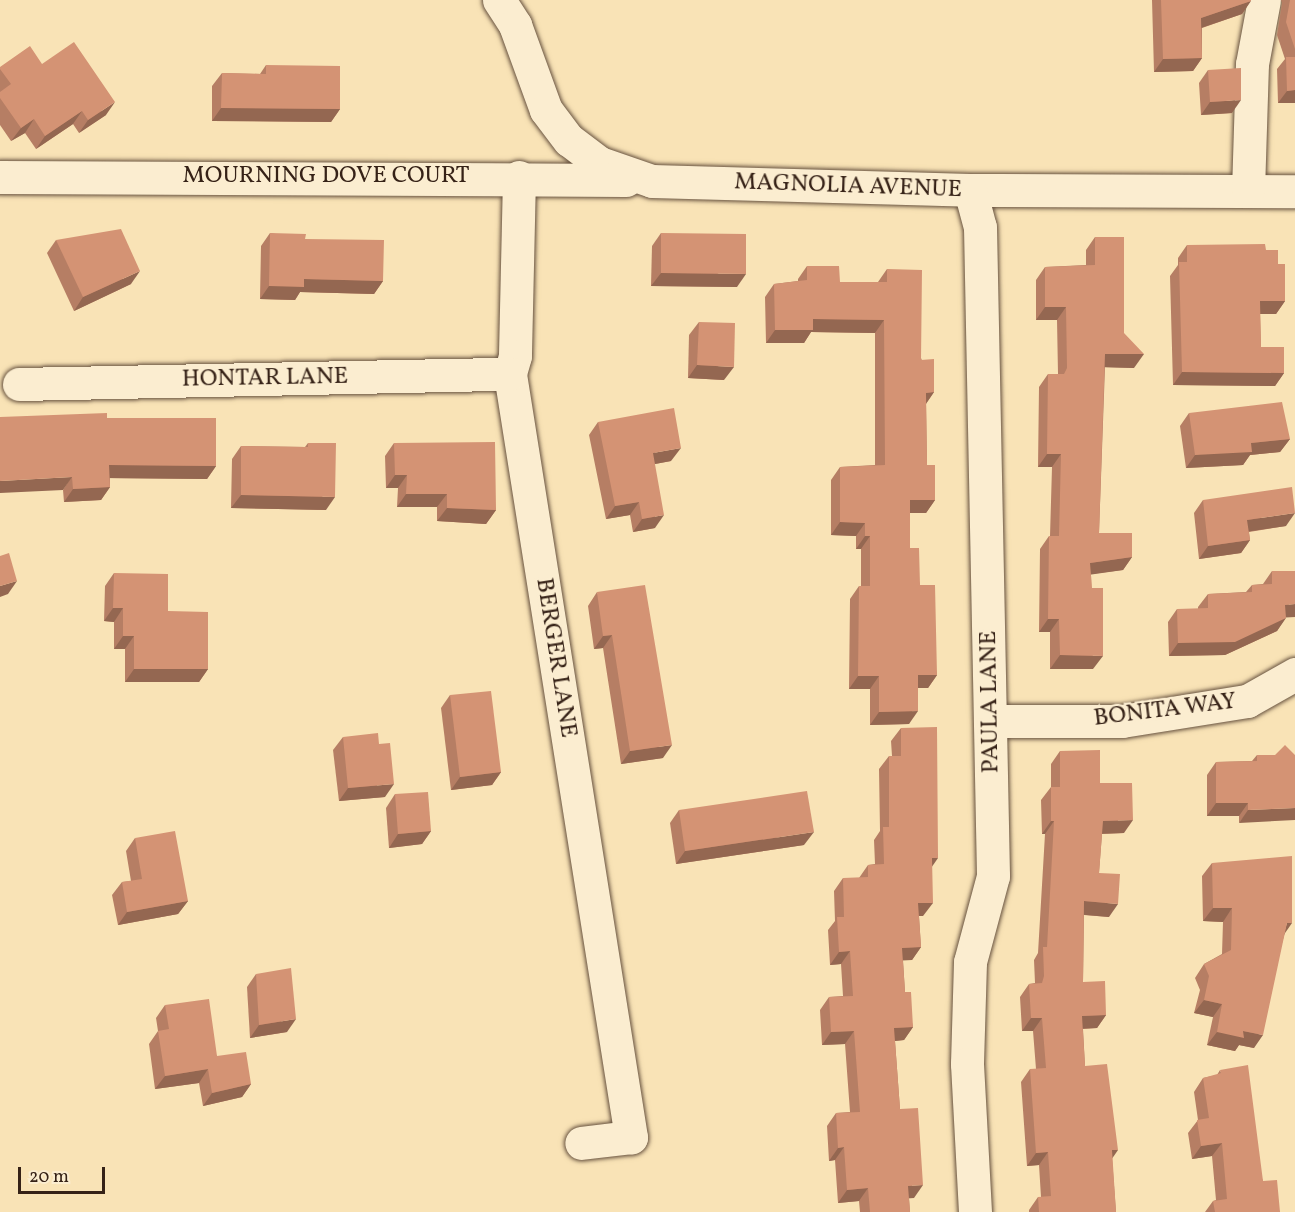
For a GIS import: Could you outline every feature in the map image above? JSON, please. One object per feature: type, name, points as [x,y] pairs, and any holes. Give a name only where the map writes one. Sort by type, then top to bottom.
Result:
[{"type":"street","points":[[1248,191],[1252,64],[1264,0]]},
{"type":"street","name":"MAGNOLIA AVENUE","points":[[510,8],[546,110],[569,140],[600,163],[652,181],[970,190],[1295,190]]},
{"type":"street","name":"MOURNING DOVE COURT","points":[[0,177],[519,177],[652,181]]},
{"type":"street","name":"BERGER LANE","points":[[519,177],[515,356],[510,374],[631,1137],[581,1143]]},
{"type":"street","name":"PAULA LANE","points":[[970,190],[980,227],[992,721],[993,876],[970,974],[967,1064],[975,1212]]},
{"type":"street","name":"HONTAR LANE","points":[[19,384],[510,374]]},
{"type":"street","name":"BONITA WAY","points":[[992,721],[1122,721],[1247,701],[1295,674]]},
{"type":"building","points":[[1161,0],[1251,1],[1201,18],[1202,58],[1163,59]]},
{"type":"building","points":[[1290,0],[1295,0],[1295,49],[1286,22]]},
{"type":"building","points":[[74,42],[115,102],[88,120],[82,111],[45,136],[34,119],[21,128],[0,98],[0,92],[11,84],[0,67],[30,46],[42,64]]},
{"type":"building","points":[[1286,57],[1295,57],[1295,90],[1287,91]]},
{"type":"building","points":[[266,65],[340,66],[340,109],[221,108],[222,73],[266,74]]},
{"type":"building","points":[[1241,68],[1241,100],[1210,102],[1208,70]]},
{"type":"building","points":[[121,229],[140,271],[83,297],[56,240]]},
{"type":"building","points":[[270,233],[306,234],[305,239],[384,240],[383,281],[304,279],[304,287],[269,286]]},
{"type":"building","points":[[661,233],[746,234],[746,274],[661,273]]},
{"type":"building","points":[[1095,237],[1124,237],[1124,333],[1144,354],[1105,354],[1099,533],[1132,533],[1132,557],[1090,563],[1092,588],[1103,588],[1103,656],[1060,655],[1059,619],[1048,619],[1049,536],[1059,536],[1061,454],[1047,454],[1048,374],[1064,374],[1067,368],[1066,307],[1045,307],[1045,267],[1095,265]]},
{"type":"building","points":[[1265,244],[1266,250],[1278,250],[1278,264],[1285,264],[1285,301],[1260,301],[1261,347],[1284,347],[1284,373],[1182,372],[1179,262],[1187,262],[1187,245]]},
{"type":"building","points":[[807,266],[839,266],[840,282],[887,282],[887,269],[922,270],[921,360],[934,359],[934,392],[926,393],[927,465],[935,465],[935,500],[910,500],[910,548],[919,548],[920,585],[935,585],[937,675],[918,675],[918,711],[879,712],[879,676],[858,676],[859,586],[870,586],[870,536],[865,536],[865,523],[840,522],[840,467],[885,465],[884,320],[813,319],[813,330],[775,330],[774,284],[807,280]]},
{"type":"building","points":[[699,322],[735,323],[734,367],[697,365]]},
{"type":"building","points":[[1282,402],[1290,439],[1251,443],[1252,452],[1195,455],[1189,413]]},
{"type":"building","points":[[674,408],[681,448],[653,453],[664,515],[642,519],[639,502],[615,506],[598,422]]},
{"type":"building","points":[[107,413],[107,418],[216,418],[216,466],[109,465],[110,487],[73,489],[72,477],[0,481],[0,417]]},
{"type":"building","points":[[495,442],[496,510],[447,508],[447,494],[406,494],[407,475],[395,475],[394,443]]},
{"type":"building","points":[[308,443],[336,443],[335,497],[241,495],[241,446],[308,447]]},
{"type":"building","points":[[1292,487],[1295,513],[1247,520],[1250,540],[1208,546],[1203,500]]},
{"type":"building","points":[[9,553],[17,581],[0,586],[0,556]]},
{"type":"building","points":[[1272,571],[1295,571],[1295,604],[1285,605],[1286,618],[1235,642],[1178,643],[1177,609],[1208,608],[1208,594],[1252,592],[1252,585],[1272,584]]},
{"type":"building","points":[[114,573],[168,574],[168,611],[208,612],[208,669],[134,669],[134,636],[123,636],[123,608],[113,608]]},
{"type":"building","points":[[645,585],[672,745],[630,751],[612,635],[603,636],[597,592]]},
{"type":"building","points":[[491,691],[501,772],[460,777],[450,695]]},
{"type":"building","points":[[937,727],[938,858],[932,858],[933,903],[918,903],[921,947],[902,948],[905,992],[911,992],[913,1027],[894,1028],[900,1109],[918,1108],[923,1185],[908,1186],[910,1212],[870,1212],[868,1188],[847,1190],[844,1147],[838,1148],[836,1113],[860,1112],[854,1031],[831,1032],[829,997],[853,996],[850,951],[839,952],[837,917],[844,917],[843,878],[868,877],[868,865],[884,864],[883,827],[889,827],[889,756],[901,756],[901,728]]},
{"type":"building","points":[[378,733],[379,744],[390,743],[394,784],[348,788],[343,737]]},
{"type":"building","points":[[1285,745],[1295,755],[1295,808],[1248,810],[1248,803],[1216,803],[1216,762],[1257,761],[1257,755],[1275,755]]},
{"type":"building","points":[[1100,750],[1100,783],[1132,783],[1133,820],[1103,821],[1099,873],[1120,874],[1118,904],[1084,901],[1083,982],[1105,981],[1106,1015],[1082,1016],[1085,1066],[1107,1064],[1118,1150],[1112,1150],[1116,1212],[1039,1212],[1038,1197],[1051,1196],[1048,1152],[1036,1153],[1030,1069],[1046,1068],[1042,1018],[1031,1018],[1029,984],[1042,983],[1044,976],[1043,947],[1047,947],[1054,821],[1051,821],[1051,787],[1060,787],[1060,751]]},
{"type":"building","points":[[807,791],[814,832],[685,851],[679,810]]},
{"type":"building","points":[[428,792],[431,831],[398,834],[395,794]]},
{"type":"building","points":[[175,831],[188,901],[127,912],[122,882],[142,879],[135,838]]},
{"type":"building","points":[[1292,856],[1292,923],[1287,923],[1263,1035],[1243,1031],[1244,1038],[1217,1032],[1222,1004],[1204,1000],[1209,976],[1204,964],[1231,950],[1232,908],[1213,908],[1212,863]]},
{"type":"building","points":[[291,968],[296,1019],[259,1025],[256,974]]},
{"type":"building","points":[[209,999],[217,1056],[246,1052],[251,1084],[212,1093],[208,1069],[165,1076],[158,1031],[169,1029],[165,1005]]},
{"type":"building","points":[[1248,1065],[1263,1181],[1277,1180],[1280,1212],[1215,1212],[1213,1201],[1227,1199],[1222,1143],[1201,1146],[1197,1120],[1209,1118],[1203,1078],[1221,1073],[1220,1070]]}]
